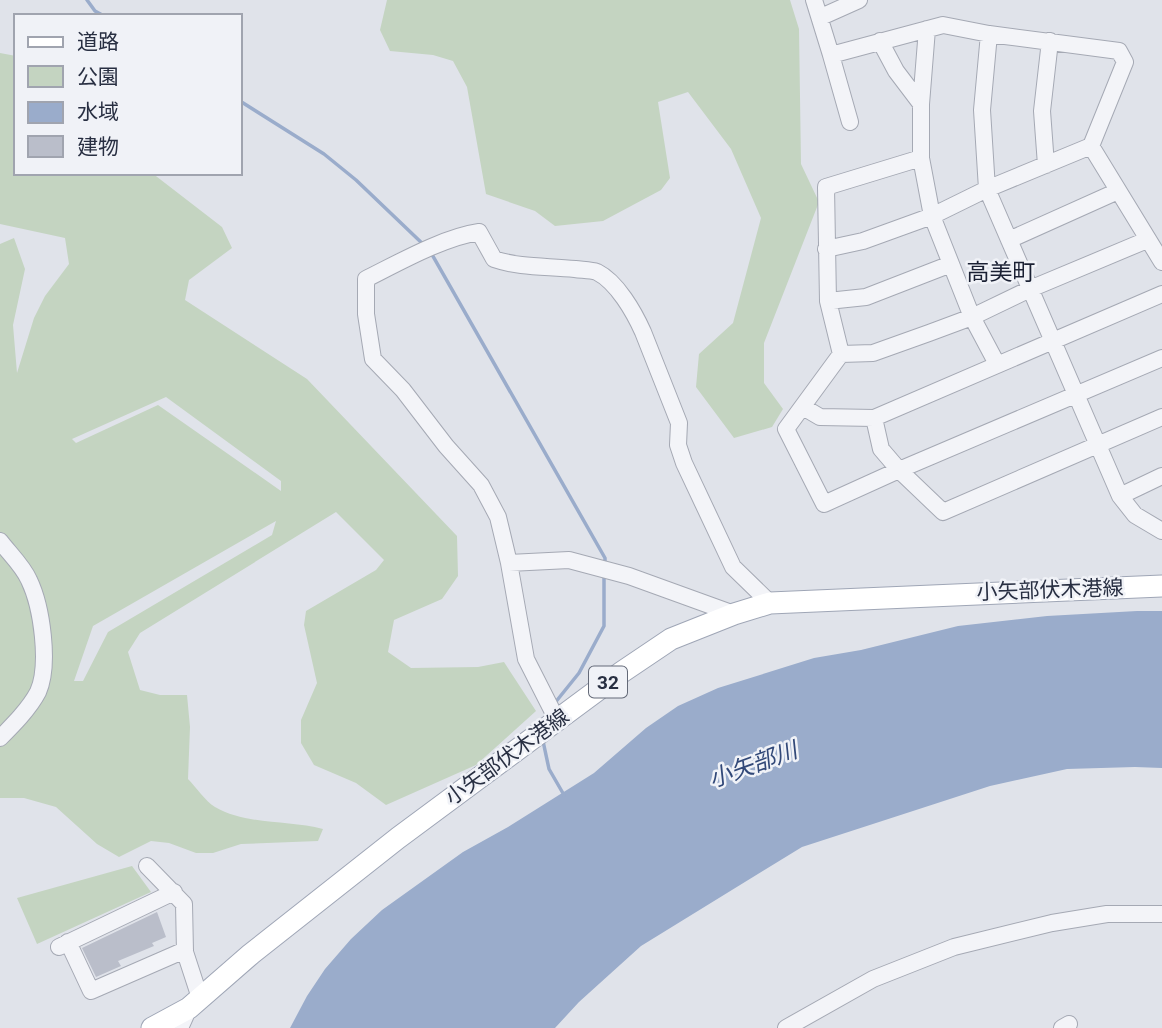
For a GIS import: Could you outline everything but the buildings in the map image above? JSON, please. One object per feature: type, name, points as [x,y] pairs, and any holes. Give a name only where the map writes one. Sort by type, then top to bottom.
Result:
[{"type":"main road","name":"小矢部伏木港線","points":[[152,1028],[194,1003],[251,954],[398,838],[671,639],[770,603],[1162,586]]},
{"type":"street","points":[[814,0],[850,122]]},
{"type":"street","points":[[821,17],[859,0]]},
{"type":"street","points":[[826,249],[863,241],[932,216],[987,189],[1091,146],[1125,62],[1119,51],[989,34],[943,25],[831,54]]},
{"type":"street","points":[[927,29],[921,104],[921,158],[932,216],[972,317],[997,364]]},
{"type":"street","points":[[989,34],[982,110],[987,189],[1120,496],[1135,515],[1162,531]]},
{"type":"street","points":[[880,41],[896,71],[921,104]]},
{"type":"street","points":[[1046,165],[1042,111],[1050,41]]},
{"type":"street","points":[[841,354],[873,353],[972,317],[1030,289],[1157,250],[1091,146]]},
{"type":"street","points":[[921,158],[826,187],[828,301],[841,354],[786,429],[824,504],[1162,358]]},
{"type":"street","points":[[1009,240],[1118,191]]},
{"type":"street","points":[[557,720],[526,659],[498,517],[481,485],[446,446],[403,390],[373,359],[366,314],[366,279],[416,255],[478,232],[494,259],[513,265],[550,266],[596,272],[611,283],[643,332],[679,423],[678,445],[684,463],[733,567],[770,603]]},
{"type":"street","points":[[828,301],[866,297],[951,264]]},
{"type":"street","points":[[803,407],[820,416],[874,418],[1162,293]]},
{"type":"street","points":[[874,418],[881,449],[943,512],[1162,417]]},
{"type":"street","points":[[1120,496],[1162,476]]},
{"type":"street","points":[[0,541],[29,580],[39,612],[45,651],[38,691],[0,738]]},
{"type":"street","points":[[509,563],[569,560],[629,576],[734,614]]},
{"type":"street","points":[[147,866],[184,904],[185,950],[194,1003],[180,1028]]},
{"type":"street","points":[[174,892],[63,945],[91,991],[185,950]]},
{"type":"street","points":[[786,1028],[873,979],[954,947],[1052,923],[1107,914],[1162,914]]},
{"type":"green space","points":[[387,0],[790,0],[799,29],[801,164],[819,202],[764,343],[764,383],[783,409],[772,427],[734,438],[696,387],[699,354],[733,323],[761,218],[731,149],[688,92],[658,102],[670,178],[661,190],[603,221],[555,226],[535,211],[486,194],[467,87],[453,61],[433,55],[390,51],[380,30]]},
{"type":"green space","points":[[0,53],[14,56],[14,175],[155,175],[222,227],[232,248],[189,280],[185,300],[307,379],[457,536],[458,576],[442,599],[394,620],[388,652],[411,668],[478,667],[504,662],[536,711],[476,765],[386,805],[356,783],[314,765],[301,743],[301,720],[317,683],[304,625],[306,611],[376,570],[384,560],[336,512],[140,633],[128,652],[140,690],[160,695],[187,695],[190,727],[188,779],[208,801],[227,813],[240,817],[323,829],[318,841],[241,844],[213,853],[196,853],[169,843],[151,841],[119,857],[97,844],[56,807],[24,798],[0,798],[0,244],[14,238],[25,269],[13,325],[17,373],[34,318],[45,296],[69,264],[65,238],[0,224]],"holes":[[[166,397],[281,481],[281,491],[158,405],[76,443],[72,439]],[[276,521],[272,535],[108,632],[83,681],[74,681],[93,626]]]},
{"type":"green space","points":[[132,866],[151,892],[37,944],[17,898]]},
{"type":"water","name":"小矢部川","points":[[1162,611],[1162,768],[1067,769],[990,786],[802,847],[641,946],[579,1002],[555,1028],[290,1028],[325,969],[351,939],[382,910],[463,852],[594,773],[646,728],[678,706],[718,688],[814,658],[861,650],[958,626],[1047,616]]},
{"type":"waterway","points":[[87,0],[100,14]]},
{"type":"waterway","points":[[242,102],[324,154],[356,180],[425,246]]},
{"type":"waterway","points":[[430,251],[605,558],[605,565]]},
{"type":"waterway","points":[[554,704],[579,673],[604,626],[604,576]]},
{"type":"waterway","points":[[543,741],[549,769],[564,795]]},
{"type":"district","name":"高美町","points":[[1001,272]]}]
